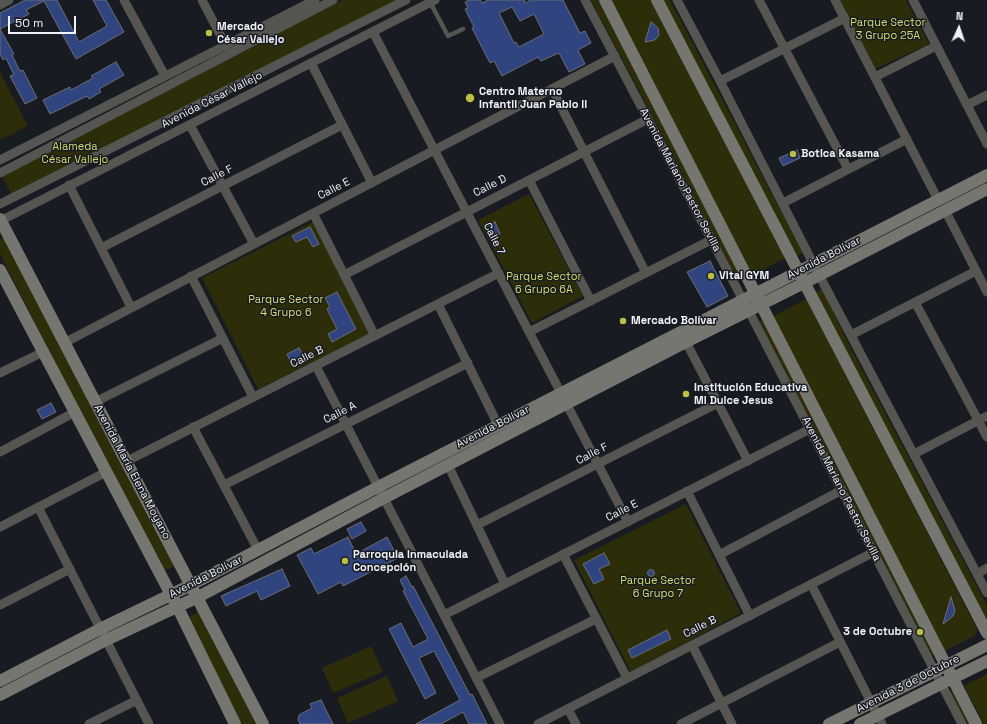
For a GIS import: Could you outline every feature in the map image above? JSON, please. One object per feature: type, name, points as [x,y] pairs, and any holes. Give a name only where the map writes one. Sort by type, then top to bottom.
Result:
[{"type":"street","points":[[0,4],[9,0]]},
{"type":"street","points":[[124,0],[165,76]]},
{"type":"street","points":[[202,0],[226,46]]},
{"type":"street","points":[[0,160],[315,0]]},
{"type":"street","points":[[0,173],[333,0]]},
{"type":"street","name":"Avenida César Vallejo","points":[[0,204],[406,0]]},
{"type":"street","name":"Avenida Mariano Pastor Sevilla","points":[[585,0],[749,310],[874,552],[940,668],[952,678],[976,724]]},
{"type":"street","name":"Avenida Mariano Pastor Sevilla","points":[[605,0],[756,293],[940,668],[941,684],[962,724]]},
{"type":"street","points":[[657,0],[987,633]]},
{"type":"street","points":[[677,0],[819,275],[987,593]]},
{"type":"street","points":[[759,0],[848,169]]},
{"type":"street","points":[[835,0],[938,200]]},
{"type":"street","points":[[912,0],[987,144]]},
{"type":"street","name":"Avenida César Vallejo","points":[[0,220],[433,1]]},
{"type":"street","points":[[720,81],[845,18]]},
{"type":"street","name":"Calle 7","points":[[373,32],[628,522]]},
{"type":"street","points":[[875,77],[936,46]]},
{"type":"street","name":"Calle E","points":[[64,342],[615,56]]},
{"type":"street","points":[[311,63],[372,183]]},
{"type":"street","points":[[552,89],[646,273]]},
{"type":"street","points":[[967,105],[987,95]]},
{"type":"street","name":"Calle D","points":[[344,275],[648,119]]},
{"type":"street","points":[[190,124],[254,244]]},
{"type":"street","name":"Calle F","points":[[101,248],[342,125]]},
{"type":"street","points":[[783,203],[907,140]]},
{"type":"street","name":"Avenida Bolívar","points":[[0,681],[100,629],[191,585],[560,392],[987,175]]},
{"type":"street","points":[[529,180],[590,301]]},
{"type":"street","points":[[69,185],[131,307]]},
{"type":"street","name":"Avenida Bolívar","points":[[0,695],[106,640],[198,596],[686,342],[987,189]]},
{"type":"street","points":[[945,210],[987,292]]},
{"type":"street","points":[[313,213],[375,336]]},
{"type":"street","name":"Avenida María Elena Moyano","points":[[0,220],[126,462],[198,596],[263,724]]},
{"type":"street","points":[[529,332],[712,240]]},
{"type":"street","name":"Avenida María Elena Moyano","points":[[0,270],[171,594],[236,724]]},
{"type":"street","points":[[851,335],[976,271]]},
{"type":"street","name":"Calle B","points":[[126,462],[498,273]]},
{"type":"street","points":[[191,276],[253,397]]},
{"type":"street","points":[[915,302],[987,437]]},
{"type":"street","points":[[438,304],[498,425]]},
{"type":"street","points":[[95,402],[223,338]]},
{"type":"street","points":[[686,342],[748,461]]},
{"type":"street","points":[[0,373],[43,352]]},
{"type":"street","name":"Calle A","points":[[224,485],[468,363]]},
{"type":"street","points":[[316,366],[500,724]]},
{"type":"street","name":"Calle F","points":[[477,525],[718,403]]},
{"type":"street","points":[[0,452],[74,412]]},
{"type":"street","points":[[914,454],[987,416]]},
{"type":"street","points":[[193,427],[258,550]]},
{"type":"street","name":"Calle E","points":[[444,615],[810,429]]},
{"type":"street","points":[[448,465],[505,584]]},
{"type":"street","points":[[0,527],[106,472]]},
{"type":"street","points":[[719,555],[842,490]]},
{"type":"street","points":[[687,491],[750,616]]},
{"type":"street","points":[[38,507],[149,724]]},
{"type":"street","name":"Calle B","points":[[538,724],[874,552]]},
{"type":"street","points":[[563,554],[627,678]]},
{"type":"street","points":[[977,574],[987,568]]},
{"type":"street","points":[[0,605],[70,570]]},
{"type":"street","points":[[811,584],[880,720]]},
{"type":"street","points":[[476,678],[596,619]]},
{"type":"street","points":[[681,724],[840,642]]},
{"type":"street","name":"Avenida 3 de Octubre","points":[[829,724],[987,644]]},
{"type":"street","points":[[692,645],[732,724]]},
{"type":"street","name":"Avenida 3 de Octubre","points":[[860,724],[880,720],[941,684],[987,661]]},
{"type":"street","points":[[89,724],[137,700]]},
{"type":"street","points":[[568,708],[576,724]]},
{"type":"lane","points":[[433,1],[448,36],[463,29]]},
{"type":"green space","name":"Alameda César Vallejo","points":[[343,0],[396,0],[14,198],[2,177]]},
{"type":"green space","points":[[591,0],[598,0],[742,279],[736,282],[686,180]]},
{"type":"green space","points":[[610,0],[650,0],[785,258],[753,275]]},
{"type":"green space","points":[[661,0],[670,0],[803,253],[795,257]]},
{"type":"green space","name":"Parque Sector 3 Grupo 25A","points":[[840,0],[906,0],[929,44],[875,69]]},
{"type":"green space","points":[[0,72],[28,126],[0,140]]},
{"type":"green space","name":"Parque Sector 6 Grupo 6A","points":[[529,194],[583,296],[532,323],[478,220]]},
{"type":"green space","name":"Parque Sector 4 Grupo 6","points":[[313,222],[370,334],[258,389],[202,278]]},
{"type":"green space","points":[[5,237],[175,566],[163,571],[73,397],[0,254],[0,239]]},
{"type":"green space","points":[[822,289],[849,345],[987,605],[987,620],[815,293]]},
{"type":"green space","points":[[806,299],[977,629],[974,636],[945,651],[772,317]]},
{"type":"green space","points":[[763,320],[934,654],[929,657],[757,323]]},
{"type":"green space","name":"Parque Sector 6 Grupo 7","points":[[686,504],[741,613],[631,672],[574,560]]},
{"type":"green space","points":[[198,612],[256,724],[242,724],[187,618]]},
{"type":"green space","points":[[371,646],[383,672],[333,693],[322,668]]},
{"type":"green space","points":[[987,674],[987,724],[984,724],[964,686]]},
{"type":"green space","points":[[387,676],[398,701],[348,723],[337,698]]},
{"type":"green space","points":[[954,690],[972,724],[965,724],[949,693]]},
{"type":"building","points":[[25,0],[57,0],[79,42],[107,26],[93,0],[106,0],[124,32],[76,59],[44,1],[26,10],[29,14],[0,29],[0,13]]},
{"type":"building","points":[[470,0],[480,0],[482,3],[488,0],[525,0],[525,3],[531,0],[563,0],[580,33],[585,31],[591,43],[578,50],[585,64],[569,72],[559,53],[541,61],[538,57],[502,76],[494,61],[490,63],[472,28],[474,27],[465,9],[468,8],[465,2]],"holes":[[[512,7],[520,21],[534,14],[544,34],[519,47],[516,42],[514,43],[499,13]]]},
{"type":"building","points":[[651,22],[658,28],[659,35],[655,40],[645,42]]},
{"type":"building","points":[[0,29],[14,54],[12,55],[20,71],[23,70],[37,98],[25,104],[10,76],[14,75],[6,58],[3,60],[0,54]]},
{"type":"building","points":[[116,62],[124,75],[99,89],[101,92],[89,99],[87,96],[50,114],[43,100],[70,87],[71,90],[93,78],[91,76]]},
{"type":"building","name":"Botica Kasama","points":[[797,150],[800,158],[783,166],[779,158]]},
{"type":"building","points":[[495,222],[500,234],[492,237],[487,226]]},
{"type":"building","points":[[310,227],[319,244],[313,247],[307,237],[296,242],[292,236]]},
{"type":"building","points":[[710,261],[728,296],[707,307],[687,272]]},
{"type":"building","points":[[337,292],[356,329],[332,342],[328,334],[337,329],[327,309],[330,307],[325,298]]},
{"type":"building","points":[[299,348],[303,356],[291,362],[287,354]]},
{"type":"building","points":[[51,403],[56,412],[42,419],[37,410]]},
{"type":"building","points":[[361,522],[366,531],[352,539],[347,529]]},
{"type":"building","points":[[348,537],[356,554],[387,537],[398,558],[343,586],[341,582],[318,594],[297,555],[311,548],[314,554]]},
{"type":"building","points":[[604,553],[610,564],[599,569],[604,579],[594,584],[583,564]]},
{"type":"building","points":[[282,569],[290,586],[261,600],[257,591],[226,606],[221,596]]},
{"type":"building","points":[[651,569],[654,570],[654,576],[651,577],[648,576],[647,573],[648,570]]},
{"type":"building","points":[[406,576],[412,587],[413,586],[470,695],[472,694],[487,724],[469,724],[463,712],[441,724],[416,724],[460,700],[434,651],[419,658],[436,693],[425,699],[389,629],[401,623],[413,647],[428,639],[403,591],[405,590],[400,580]]},
{"type":"building","points":[[951,597],[955,611],[953,616],[943,624]]},
{"type":"building","points":[[667,630],[671,639],[632,658],[628,650]]},
{"type":"building","points":[[321,700],[333,724],[300,724],[298,719],[299,715],[312,708],[310,704]]},
{"type":"place","name":"Mercado César Vallejo","points":[[209,33]]},
{"type":"place","name":"Centro Materno Infantil Juan Pablo II","points":[[470,98]]},
{"type":"place","name":"Botica Kasama","points":[[793,154]]},
{"type":"place","name":"Vital GYM","points":[[711,276]]},
{"type":"place","name":"Mercado Bolívar","points":[[623,321]]},
{"type":"place","name":"Institución Educativa Mi Dulce Jesus","points":[[686,394]]},
{"type":"place","name":"Parroquia Inmaculada Concepción","points":[[345,561]]},
{"type":"place","name":"3 de Octubre","points":[[920,632]]}]
